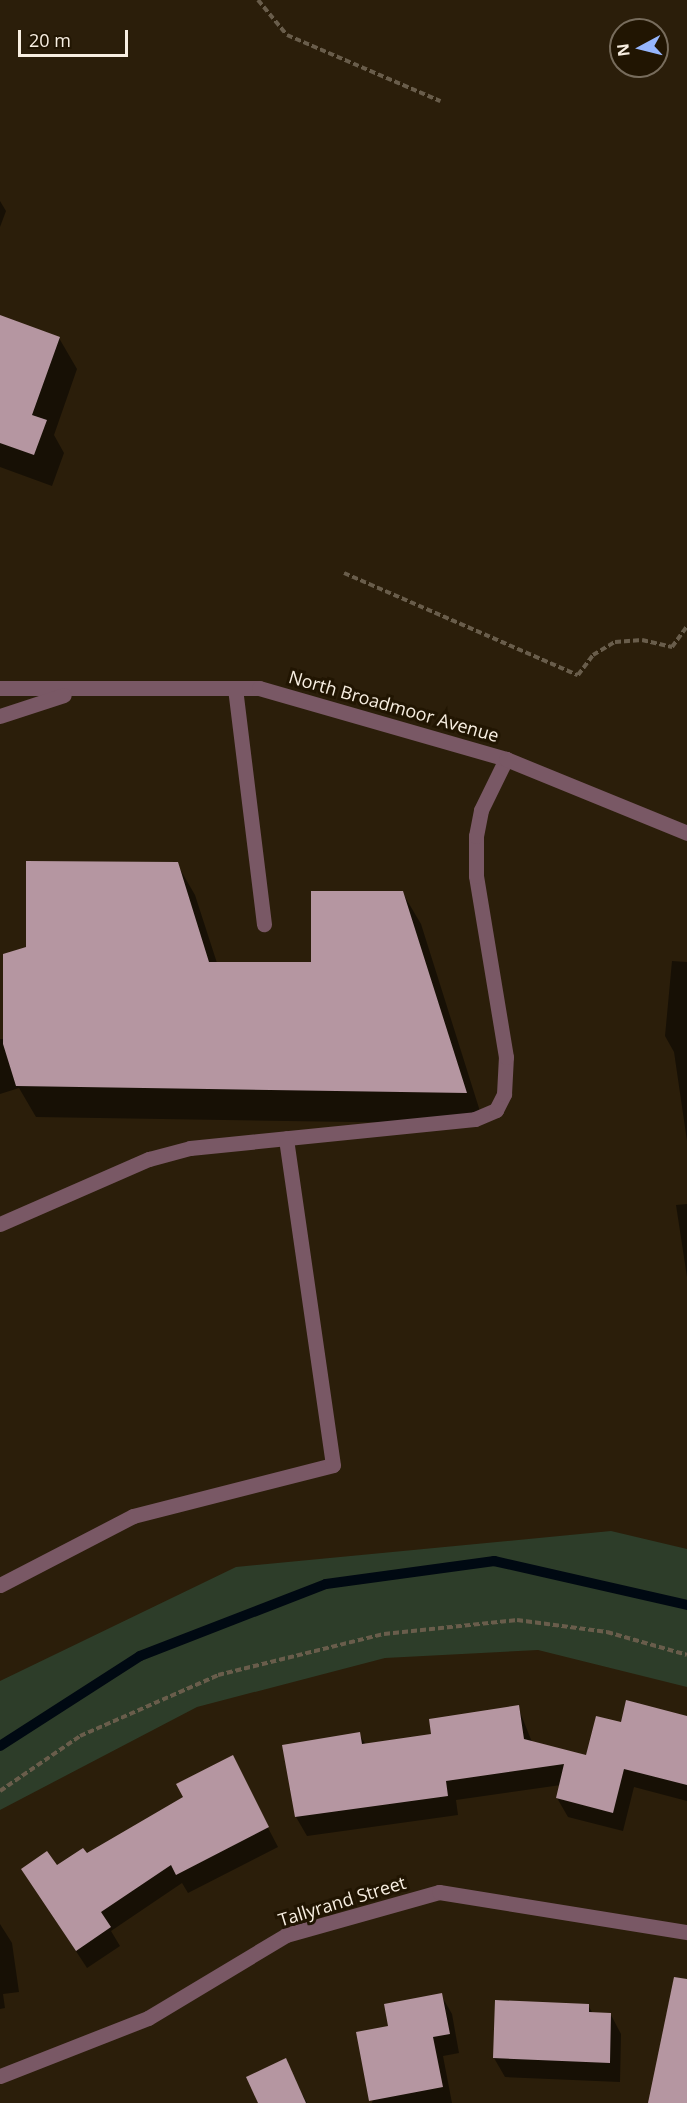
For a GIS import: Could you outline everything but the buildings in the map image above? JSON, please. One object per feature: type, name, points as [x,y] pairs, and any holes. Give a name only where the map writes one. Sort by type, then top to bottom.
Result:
[{"type":"street","name":"North Broadmoor Avenue","points":[[0,688],[76,691],[259,688],[506,759],[687,834]]},
{"type":"street","points":[[235,688],[264,924]]},
{"type":"street","name":"North Broadmoor Avenue","points":[[0,716],[76,691]]},
{"type":"street","points":[[0,1224],[149,1159],[190,1148],[475,1119],[496,1110],[504,1094],[506,1057],[476,876],[476,836],[506,759]]},
{"type":"street","points":[[0,1585],[134,1516],[333,1465],[286,1138]]},
{"type":"street","name":"Tallyrand Street","points":[[0,2076],[148,2018],[286,1935],[440,1892],[687,1932]]},
{"type":"path","points":[[258,0],[287,35],[440,100]]},
{"type":"path","points":[[344,573],[578,675],[593,655],[615,642],[642,640],[672,647],[687,626]]},
{"type":"path","points":[[0,1791],[80,1736],[218,1675],[384,1634],[517,1620],[607,1632],[687,1655]]},
{"type":"green space","points":[[611,1531],[687,1549],[687,1687],[538,1650],[385,1658],[197,1707],[0,1810],[0,1681],[236,1567]]},
{"type":"waterway","points":[[0,1746],[140,1656],[326,1584],[494,1561],[687,1605]]}]
